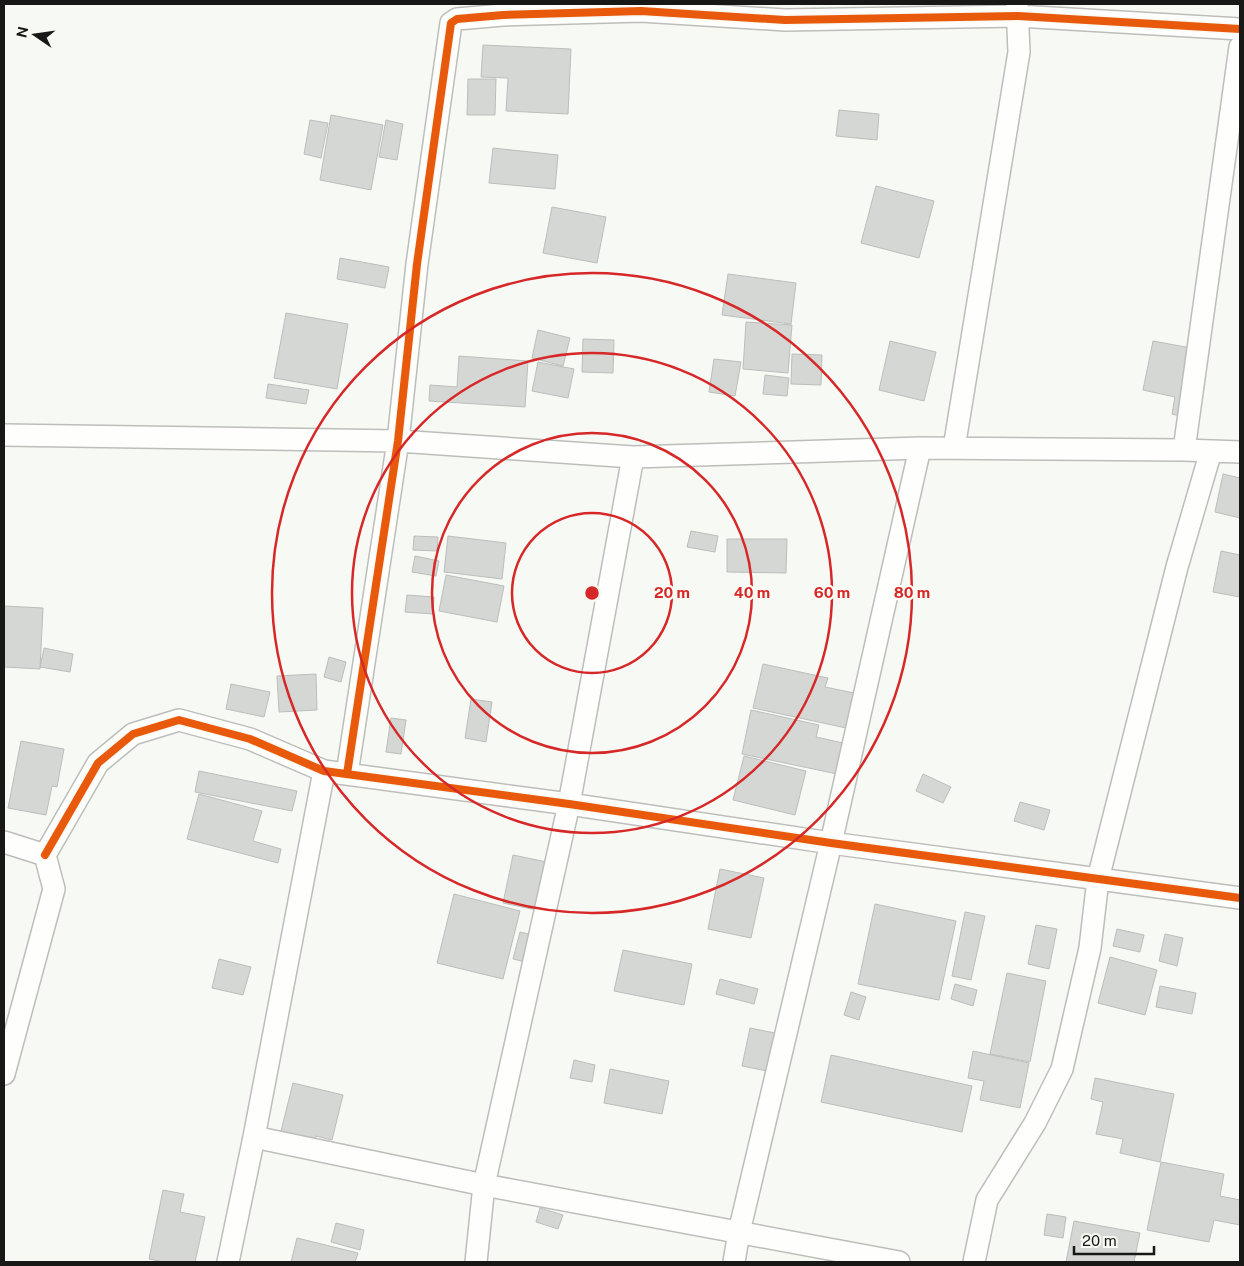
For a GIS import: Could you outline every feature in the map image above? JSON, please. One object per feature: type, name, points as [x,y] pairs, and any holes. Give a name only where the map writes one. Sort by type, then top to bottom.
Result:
[{"type":"street","points":[[954,448],[1019,52],[1017,10]]},
{"type":"street","points":[[452,13],[457,19],[503,15],[641,11],[1017,10],[1240,29]]},
{"type":"street","points":[[347,774],[398,441],[417,264],[452,13]]},
{"type":"street","points":[[1184,450],[1240,46]]},
{"type":"street","points":[[4,436],[398,441],[633,457],[920,448],[1240,452]]},
{"type":"street","points":[[734,1262],[739,1232],[831,843],[920,448]]},
{"type":"street","points":[[974,1262],[987,1200],[1034,1123],[1062,1070],[1090,948],[1098,879],[1175,577],[1211,451]]},
{"type":"street","points":[[476,1262],[484,1185],[569,804],[633,457]]},
{"type":"street","points":[[4,1074],[54,889],[45,855],[98,763],[133,734],[179,720],[250,739],[324,771],[569,804],[831,843],[1240,898]]},
{"type":"street","points":[[228,1262],[254,1137],[324,771]]},
{"type":"street","points":[[4,842],[45,855]]},
{"type":"street","points":[[254,1137],[484,1185],[899,1262]]},
{"type":"building","points":[[483,45],[571,49],[568,114],[506,111],[508,78],[481,77]]},
{"type":"building","points":[[468,79],[496,79],[495,115],[467,115]]},
{"type":"building","points":[[839,110],[879,114],[877,140],[836,136]]},
{"type":"building","points":[[331,115],[383,125],[371,190],[320,180]]},
{"type":"building","points":[[310,120],[328,123],[321,158],[304,154]]},
{"type":"building","points":[[386,120],[403,124],[397,160],[379,157]]},
{"type":"building","points":[[493,148],[558,155],[555,189],[489,183]]},
{"type":"building","points":[[876,186],[934,201],[919,258],[861,243]]},
{"type":"building","points":[[552,207],[606,217],[597,263],[543,253]]},
{"type":"building","points":[[340,258],[389,267],[385,288],[337,279]]},
{"type":"building","points":[[728,274],[796,283],[791,324],[722,315]]},
{"type":"building","points":[[286,313],[348,324],[337,389],[274,378]]},
{"type":"building","points":[[746,322],[792,325],[788,373],[743,369]]},
{"type":"building","points":[[538,330],[570,338],[563,366],[532,358]]},
{"type":"building","points":[[583,339],[614,340],[613,373],[582,372]]},
{"type":"building","points":[[890,341],[936,352],[924,401],[879,390]]},
{"type":"building","points":[[1153,341],[1202,350],[1188,418],[1172,414],[1175,397],[1143,390]]},
{"type":"building","points":[[792,354],[822,355],[821,385],[791,384]]},
{"type":"building","points":[[459,356],[528,361],[525,407],[429,401],[430,385],[457,387]]},
{"type":"building","points":[[714,359],[741,362],[735,396],[709,392]]},
{"type":"building","points":[[538,362],[574,369],[568,398],[532,391]]},
{"type":"building","points":[[765,375],[789,378],[787,396],[763,394]]},
{"type":"building","points":[[268,384],[309,390],[306,404],[266,398]]},
{"type":"building","points":[[1223,474],[1240,478],[1240,518],[1215,512]]},
{"type":"building","points":[[691,531],[718,536],[715,552],[687,547]]},
{"type":"building","points":[[414,536],[438,537],[437,551],[413,550]]},
{"type":"building","points":[[448,536],[506,543],[502,579],[444,572]]},
{"type":"building","points":[[727,539],[787,539],[786,573],[727,572]]},
{"type":"building","points":[[1221,551],[1240,555],[1240,597],[1213,592]]},
{"type":"building","points":[[415,556],[439,561],[436,576],[412,572]]},
{"type":"building","points":[[446,575],[504,586],[497,622],[439,611]]},
{"type":"building","points":[[407,595],[434,597],[433,614],[405,612]]},
{"type":"building","points":[[4,606],[43,608],[40,669],[4,667]]},
{"type":"building","points":[[44,648],[73,654],[70,672],[40,667]]},
{"type":"building","points":[[329,657],[346,662],[341,682],[324,677]]},
{"type":"building","points":[[763,664],[828,678],[825,687],[854,693],[846,728],[753,708]]},
{"type":"building","points":[[316,674],[317,710],[279,712],[277,676]]},
{"type":"building","points":[[231,684],[270,692],[264,717],[226,709]]},
{"type":"building","points":[[471,699],[492,702],[486,742],[465,738]]},
{"type":"building","points":[[751,710],[819,725],[816,737],[843,743],[837,774],[742,754]]},
{"type":"building","points":[[391,718],[406,720],[401,754],[386,752]]},
{"type":"building","points":[[21,741],[64,749],[57,787],[52,786],[46,815],[8,808]]},
{"type":"building","points":[[744,756],[806,771],[795,815],[733,800]]},
{"type":"building","points":[[199,771],[297,791],[292,811],[195,792]]},
{"type":"building","points":[[923,774],[951,787],[943,803],[916,791]]},
{"type":"building","points":[[199,794],[262,811],[253,841],[281,849],[278,863],[187,839]]},
{"type":"building","points":[[1020,802],[1050,810],[1044,830],[1014,821]]},
{"type":"building","points":[[513,855],[561,865],[551,913],[503,903]]},
{"type":"building","points":[[720,869],[764,878],[751,938],[708,929]]},
{"type":"building","points":[[454,894],[520,911],[503,979],[437,963]]},
{"type":"building","points":[[875,904],[956,921],[939,1000],[858,984]]},
{"type":"building","points":[[965,912],[985,916],[971,980],[952,976]]},
{"type":"building","points":[[1036,925],[1057,929],[1049,969],[1028,964]]},
{"type":"building","points":[[1117,929],[1144,935],[1140,952],[1113,946]]},
{"type":"building","points":[[520,932],[545,938],[538,965],[513,959]]},
{"type":"building","points":[[1165,934],[1183,938],[1177,966],[1159,961]]},
{"type":"building","points":[[623,950],[692,964],[684,1005],[614,991]]},
{"type":"building","points":[[1110,957],[1157,970],[1145,1015],[1098,1003]]},
{"type":"building","points":[[219,959],[251,967],[243,995],[212,988]]},
{"type":"building","points":[[1007,973],[1046,981],[1030,1062],[990,1054]]},
{"type":"building","points":[[720,979],[758,989],[754,1004],[716,994]]},
{"type":"building","points":[[955,984],[977,990],[973,1006],[951,999]]},
{"type":"building","points":[[1160,986],[1196,993],[1192,1014],[1156,1007]]},
{"type":"building","points":[[851,992],[866,997],[859,1020],[844,1015]]},
{"type":"building","points":[[750,1028],[780,1034],[772,1072],[742,1066]]},
{"type":"building","points":[[973,1051],[1029,1063],[1020,1108],[980,1100],[984,1081],[968,1078]]},
{"type":"building","points":[[831,1055],[972,1086],[962,1132],[821,1102]]},
{"type":"building","points":[[574,1060],[595,1065],[592,1082],[570,1078]]},
{"type":"building","points":[[610,1069],[669,1081],[662,1114],[604,1103]]},
{"type":"building","points":[[1095,1078],[1174,1094],[1160,1162],[1120,1153],[1123,1139],[1096,1134],[1103,1102],[1091,1099]]},
{"type":"building","points":[[293,1083],[343,1095],[332,1140],[316,1136],[310,1160],[276,1151]]},
{"type":"building","points":[[1161,1162],[1224,1174],[1220,1196],[1240,1200],[1240,1225],[1214,1220],[1209,1242],[1147,1230]]},
{"type":"building","points":[[163,1190],[184,1194],[180,1212],[205,1217],[195,1262],[164,1262],[149,1259]]},
{"type":"building","points":[[540,1208],[563,1215],[558,1229],[536,1222]]},
{"type":"building","points":[[1047,1214],[1066,1217],[1063,1238],[1044,1235]]},
{"type":"building","points":[[1074,1221],[1140,1233],[1134,1262],[1066,1262]]},
{"type":"building","points":[[336,1223],[364,1230],[360,1250],[331,1242]]},
{"type":"building","points":[[297,1238],[358,1253],[355,1262],[291,1262]]},
{"type":"cycle path","points":[[347,774],[398,441],[417,264],[451,23],[457,19],[503,15],[641,11],[785,20],[1018,16],[1240,29]]},
{"type":"cycle path","points":[[45,855],[98,763],[133,734],[179,720],[250,739],[324,771],[569,804],[831,843],[1240,898]]}]
